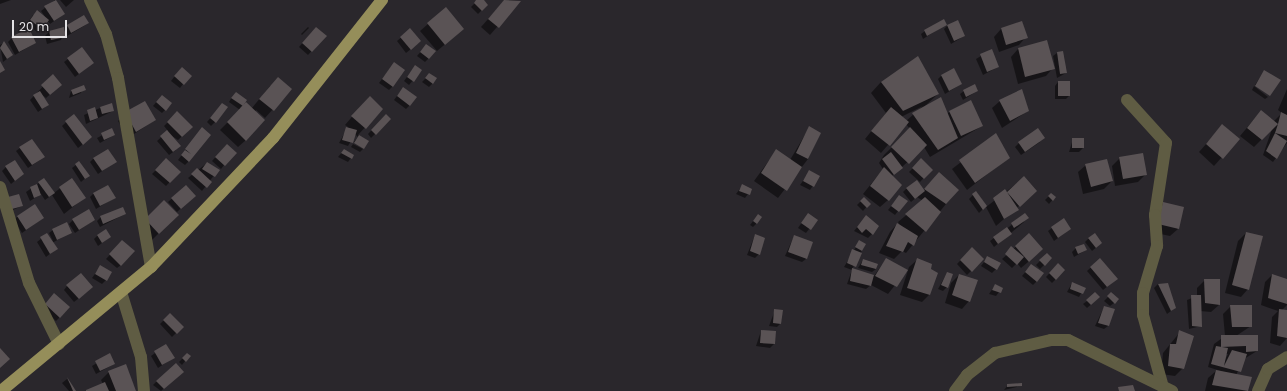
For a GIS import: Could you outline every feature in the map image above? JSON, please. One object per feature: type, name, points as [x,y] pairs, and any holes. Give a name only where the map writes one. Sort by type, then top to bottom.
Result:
[{"type":"main road","points":[[1,391],[151,267],[273,138],[382,0]]},
{"type":"street","points":[[90,0],[118,78],[151,267]]},
{"type":"street","points":[[1127,100],[1166,144],[1154,216],[1157,246],[1143,293],[1143,315],[1167,389]]},
{"type":"street","points":[[0,187],[29,283],[59,344]]},
{"type":"street","points":[[121,292],[141,357],[144,391]]},
{"type":"street","points":[[954,391],[967,375],[995,353],[1051,340],[1068,340],[1167,389]]},
{"type":"street","points":[[1258,391],[1268,369],[1287,357]]},
{"type":"building","points":[[56,0],[65,14],[54,21],[44,6]]},
{"type":"building","points":[[476,0],[484,0],[488,5],[482,11],[474,3]]},
{"type":"building","points":[[504,0],[521,1],[499,28],[488,19]]},
{"type":"building","points":[[446,7],[464,29],[445,45],[427,23]]},
{"type":"building","points":[[37,10],[49,20],[42,29],[30,20]]},
{"type":"building","points":[[84,15],[89,23],[71,33],[67,25]]},
{"type":"building","points":[[944,19],[947,25],[927,36],[924,30]]},
{"type":"building","points":[[958,20],[965,36],[954,41],[947,25]]},
{"type":"building","points":[[1022,21],[1028,38],[1006,45],[1001,28]]},
{"type":"building","points":[[64,27],[66,37],[51,40],[49,31]]},
{"type":"building","points":[[316,27],[327,36],[312,52],[302,43]]},
{"type":"building","points":[[29,28],[36,43],[19,52],[11,37]]},
{"type":"building","points":[[410,28],[421,41],[411,50],[400,37]]},
{"type":"building","points":[[1047,40],[1055,69],[1025,77],[1018,48]]},
{"type":"building","points":[[4,41],[13,55],[7,59],[0,48]]},
{"type":"building","points":[[426,44],[436,51],[429,59],[420,52]]},
{"type":"building","points":[[82,47],[94,63],[79,74],[67,58]]},
{"type":"building","points":[[992,49],[999,67],[987,72],[980,54]]},
{"type":"building","points":[[1063,51],[1067,73],[1060,74],[1057,52]]},
{"type":"building","points":[[918,56],[939,94],[903,111],[881,82]]},
{"type":"building","points":[[0,61],[5,70],[0,73]]},
{"type":"building","points":[[394,62],[405,70],[393,87],[382,79]]},
{"type":"building","points":[[415,65],[422,70],[414,82],[407,77]]},
{"type":"building","points":[[182,67],[192,76],[184,85],[174,76]]},
{"type":"building","points":[[954,68],[962,84],[949,91],[941,75]]},
{"type":"building","points":[[1264,70],[1281,80],[1270,96],[1255,86]]},
{"type":"building","points":[[429,73],[437,78],[433,84],[425,78]]},
{"type":"building","points":[[53,74],[62,85],[50,95],[41,85]]},
{"type":"building","points":[[278,77],[292,89],[274,111],[259,99]]},
{"type":"building","points":[[1058,81],[1070,81],[1070,96],[1058,96]]},
{"type":"building","points":[[975,84],[978,91],[966,97],[963,90]]},
{"type":"building","points":[[84,85],[86,90],[73,95],[71,90]]},
{"type":"building","points":[[403,87],[417,97],[410,106],[397,96]]},
{"type":"building","points":[[1022,89],[1029,111],[1010,121],[999,100]]},
{"type":"building","points":[[40,91],[49,105],[42,109],[33,95]]},
{"type":"building","points":[[236,92],[247,100],[243,106],[231,98]]},
{"type":"building","points":[[162,95],[172,103],[166,111],[156,102]]},
{"type":"building","points":[[370,96],[383,109],[366,129],[351,116]]},
{"type":"building","points":[[941,97],[958,138],[938,150],[912,113]]},
{"type":"building","points":[[971,100],[983,126],[961,136],[949,111]]},
{"type":"building","points":[[145,101],[156,120],[136,132],[125,112]]},
{"type":"building","points":[[246,102],[265,120],[246,141],[227,122]]},
{"type":"building","points":[[112,103],[114,111],[102,114],[100,107]]},
{"type":"building","points":[[222,103],[228,107],[216,123],[210,118]]},
{"type":"building","points":[[95,107],[98,118],[90,121],[87,110]]},
{"type":"building","points":[[891,107],[909,122],[890,146],[871,131]]},
{"type":"building","points":[[1261,110],[1278,124],[1262,140],[1247,128]]},
{"type":"building","points":[[177,111],[193,127],[182,137],[167,122]]},
{"type":"building","points":[[1281,112],[1287,115],[1287,136],[1275,133]]},
{"type":"building","points":[[74,114],[92,137],[83,145],[65,121]]},
{"type":"building","points":[[386,114],[391,119],[376,135],[371,130]]},
{"type":"building","points":[[1222,124],[1240,139],[1223,159],[1206,144]]},
{"type":"building","points":[[809,126],[821,133],[808,159],[796,153]]},
{"type":"building","points":[[202,127],[211,135],[189,162],[181,155],[185,150],[191,154],[185,149]]},
{"type":"building","points":[[346,127],[357,130],[353,143],[342,140]]},
{"type":"building","points":[[910,127],[927,145],[909,164],[891,147]]},
{"type":"building","points":[[112,128],[115,135],[104,140],[101,133]]},
{"type":"building","points":[[1038,128],[1045,138],[1025,152],[1018,142]]},
{"type":"building","points":[[167,130],[181,146],[173,152],[160,136]]},
{"type":"building","points":[[996,133],[1010,158],[975,183],[959,160]]},
{"type":"building","points":[[1275,133],[1287,141],[1277,159],[1266,151]]},
{"type":"building","points":[[359,135],[369,141],[364,149],[354,143]]},
{"type":"building","points":[[1072,138],[1084,138],[1084,148],[1072,148]]},
{"type":"building","points":[[32,139],[45,157],[32,165],[19,147]]},
{"type":"building","points":[[227,144],[237,153],[225,166],[215,157]]},
{"type":"building","points":[[108,149],[117,162],[102,171],[93,158]]},
{"type":"building","points":[[344,149],[354,155],[352,159],[341,153]]},
{"type":"building","points":[[776,149],[802,167],[787,191],[761,173]]},
{"type":"building","points":[[891,152],[903,168],[894,175],[882,159]]},
{"type":"building","points":[[1143,153],[1147,175],[1123,179],[1119,157]]},
{"type":"building","points":[[166,158],[181,172],[170,183],[155,170]]},
{"type":"building","points":[[921,158],[933,170],[924,179],[912,168]]},
{"type":"building","points":[[1107,159],[1113,181],[1091,187],[1085,164]]},
{"type":"building","points":[[15,160],[24,174],[15,181],[5,166]]},
{"type":"building","points":[[79,161],[90,176],[85,179],[75,164]]},
{"type":"building","points":[[207,162],[220,170],[215,177],[202,169]]},
{"type":"building","points":[[884,167],[902,185],[889,201],[870,186]]},
{"type":"building","points":[[197,168],[212,182],[207,188],[191,174]]},
{"type":"building","points":[[809,170],[820,176],[814,187],[803,181]]},
{"type":"building","points":[[939,172],[959,190],[946,204],[924,189]]},
{"type":"building","points":[[1024,176],[1037,191],[1020,207],[1007,192]]},
{"type":"building","points":[[44,178],[55,193],[49,197],[38,182]]},
{"type":"building","points":[[72,178],[86,198],[72,207],[59,187]]},
{"type":"building","points":[[917,180],[925,191],[915,199],[906,188]]},
{"type":"building","points":[[37,184],[41,195],[34,198],[30,187]]},
{"type":"building","points":[[742,184],[752,189],[750,195],[739,191]]},
{"type":"building","points":[[108,185],[116,198],[100,206],[93,193]]},
{"type":"building","points":[[186,185],[196,196],[181,209],[171,198]]},
{"type":"building","points":[[1005,189],[1019,210],[1004,219],[993,198]]},
{"type":"building","points":[[976,191],[987,206],[983,210],[972,194]]},
{"type":"building","points":[[1051,193],[1056,197],[1053,201],[1048,196]]},
{"type":"building","points":[[19,194],[23,206],[12,209],[8,197]]},
{"type":"building","points":[[899,195],[908,201],[899,212],[891,206]]},
{"type":"building","points":[[864,197],[871,204],[867,208],[860,201]]},
{"type":"building","points":[[925,197],[941,212],[926,232],[905,214]]},
{"type":"building","points":[[164,200],[179,215],[159,234],[145,219]]},
{"type":"building","points":[[1163,202],[1184,207],[1179,229],[1158,224]]},
{"type":"building","points":[[35,204],[44,218],[26,230],[17,216]]},
{"type":"building","points":[[123,207],[126,214],[103,224],[100,216]]},
{"type":"building","points":[[89,209],[95,220],[79,230],[72,219]]},
{"type":"building","points":[[808,213],[818,220],[811,230],[801,223]]},
{"type":"building","points":[[1025,213],[1029,218],[1014,228],[1011,223]]},
{"type":"building","points":[[758,214],[762,217],[757,224],[753,221]]},
{"type":"building","points":[[866,215],[879,226],[873,235],[866,229],[862,233],[857,227]]},
{"type":"building","points":[[1064,218],[1071,229],[1058,238],[1051,227]]},
{"type":"building","points":[[67,222],[72,233],[57,240],[52,229]]},
{"type":"building","points":[[897,223],[918,236],[914,246],[908,242],[903,252],[886,246]]},
{"type":"building","points":[[1007,227],[1012,234],[998,244],[993,237]]},
{"type":"building","points":[[106,229],[111,237],[102,243],[97,235]]},
{"type":"building","points":[[1246,232],[1263,236],[1249,290],[1232,285]]},
{"type":"building","points":[[47,233],[58,249],[50,254],[40,237]]},
{"type":"building","points":[[1029,233],[1043,249],[1029,262],[1015,246]]},
{"type":"building","points":[[1095,233],[1102,243],[1096,248],[1088,238]]},
{"type":"building","points":[[755,234],[765,238],[760,255],[750,251]]},
{"type":"building","points":[[794,235],[813,242],[807,259],[788,252]]},
{"type":"building","points":[[122,240],[135,251],[121,266],[109,254]]},
{"type":"building","points":[[859,240],[866,244],[862,251],[855,247]]},
{"type":"building","points":[[1084,244],[1087,250],[1078,254],[1075,247]]},
{"type":"building","points":[[1011,246],[1024,257],[1017,265],[1005,254]]},
{"type":"building","points":[[972,247],[984,259],[972,272],[960,260]]},
{"type":"building","points":[[852,249],[862,253],[856,267],[847,263]]},
{"type":"building","points":[[1047,253],[1052,258],[1045,266],[1039,260]]},
{"type":"building","points":[[987,256],[1001,263],[997,270],[984,262]]},
{"type":"building","points":[[886,258],[908,270],[897,287],[875,276]]},
{"type":"building","points":[[917,258],[932,264],[931,269],[938,273],[930,295],[907,288]]},
{"type":"building","points":[[1100,258],[1118,279],[1107,287],[1090,267]]},
{"type":"building","points":[[863,259],[878,264],[876,269],[861,265]]},
{"type":"building","points":[[1058,263],[1065,270],[1056,280],[1049,273]]},
{"type":"building","points":[[1031,264],[1044,273],[1037,282],[1025,272]]},
{"type":"building","points":[[100,265],[112,272],[107,281],[95,274]]},
{"type":"building","points":[[852,268],[874,275],[871,286],[850,281]]},
{"type":"building","points":[[947,272],[953,274],[948,288],[941,285]]},
{"type":"building","points":[[81,273],[93,287],[79,299],[66,285]]},
{"type":"building","points":[[959,274],[978,280],[970,302],[952,295]]},
{"type":"building","points":[[1272,274],[1287,279],[1287,304],[1268,298]]},
{"type":"building","points":[[1204,279],[1220,279],[1220,305],[1205,303]]},
{"type":"building","points":[[1072,282],[1086,288],[1083,294],[1070,289]]},
{"type":"building","points":[[1168,283],[1176,308],[1171,311],[1158,284]]},
{"type":"building","points":[[995,284],[1003,288],[1001,293],[992,290]]},
{"type":"building","points":[[1095,292],[1100,297],[1091,305],[1086,300]]},
{"type":"building","points":[[1111,292],[1119,299],[1115,304],[1107,296]]},
{"type":"building","points":[[54,293],[70,307],[60,318],[45,304]]},
{"type":"building","points":[[1191,295],[1201,295],[1202,327],[1192,326]]},
{"type":"building","points":[[1230,305],[1252,305],[1252,327],[1232,327]]},
{"type":"building","points":[[1104,306],[1115,309],[1109,326],[1098,323]]},
{"type":"building","points":[[774,309],[783,310],[781,324],[773,323]]},
{"type":"building","points":[[1279,309],[1287,310],[1287,338],[1277,336]]},
{"type":"building","points":[[170,313],[184,327],[177,334],[163,320]]},
{"type":"building","points":[[761,330],[776,331],[775,344],[760,343]]},
{"type":"building","points":[[1179,330],[1194,336],[1184,369],[1168,366],[1170,344],[1176,344]]},
{"type":"building","points":[[1221,335],[1258,335],[1258,351],[1246,352],[1246,346],[1221,347]]},
{"type":"building","points":[[166,344],[175,358],[162,365],[154,351]]},
{"type":"building","points":[[1216,346],[1228,348],[1224,366],[1232,350],[1247,354],[1241,372],[1211,364]]},
{"type":"building","points":[[0,348],[10,359],[0,368]]},
{"type":"building","points":[[110,353],[115,364],[100,371],[95,361]]},
{"type":"building","points":[[187,353],[191,356],[186,362],[182,358]]},
{"type":"building","points":[[176,363],[184,372],[164,389],[156,381]]},
{"type":"building","points":[[126,364],[136,391],[116,391],[108,371]]},
{"type":"building","points":[[1216,370],[1252,377],[1248,391],[1212,385]]},
{"type":"building","points":[[67,377],[76,391],[73,391]]},
{"type":"building","points":[[105,382],[109,391],[86,391],[86,390]]},
{"type":"building","points":[[1022,383],[1022,386],[1007,387],[1007,384]]},
{"type":"building","points":[[1133,385],[1135,391],[1119,391],[1118,387]]}]
